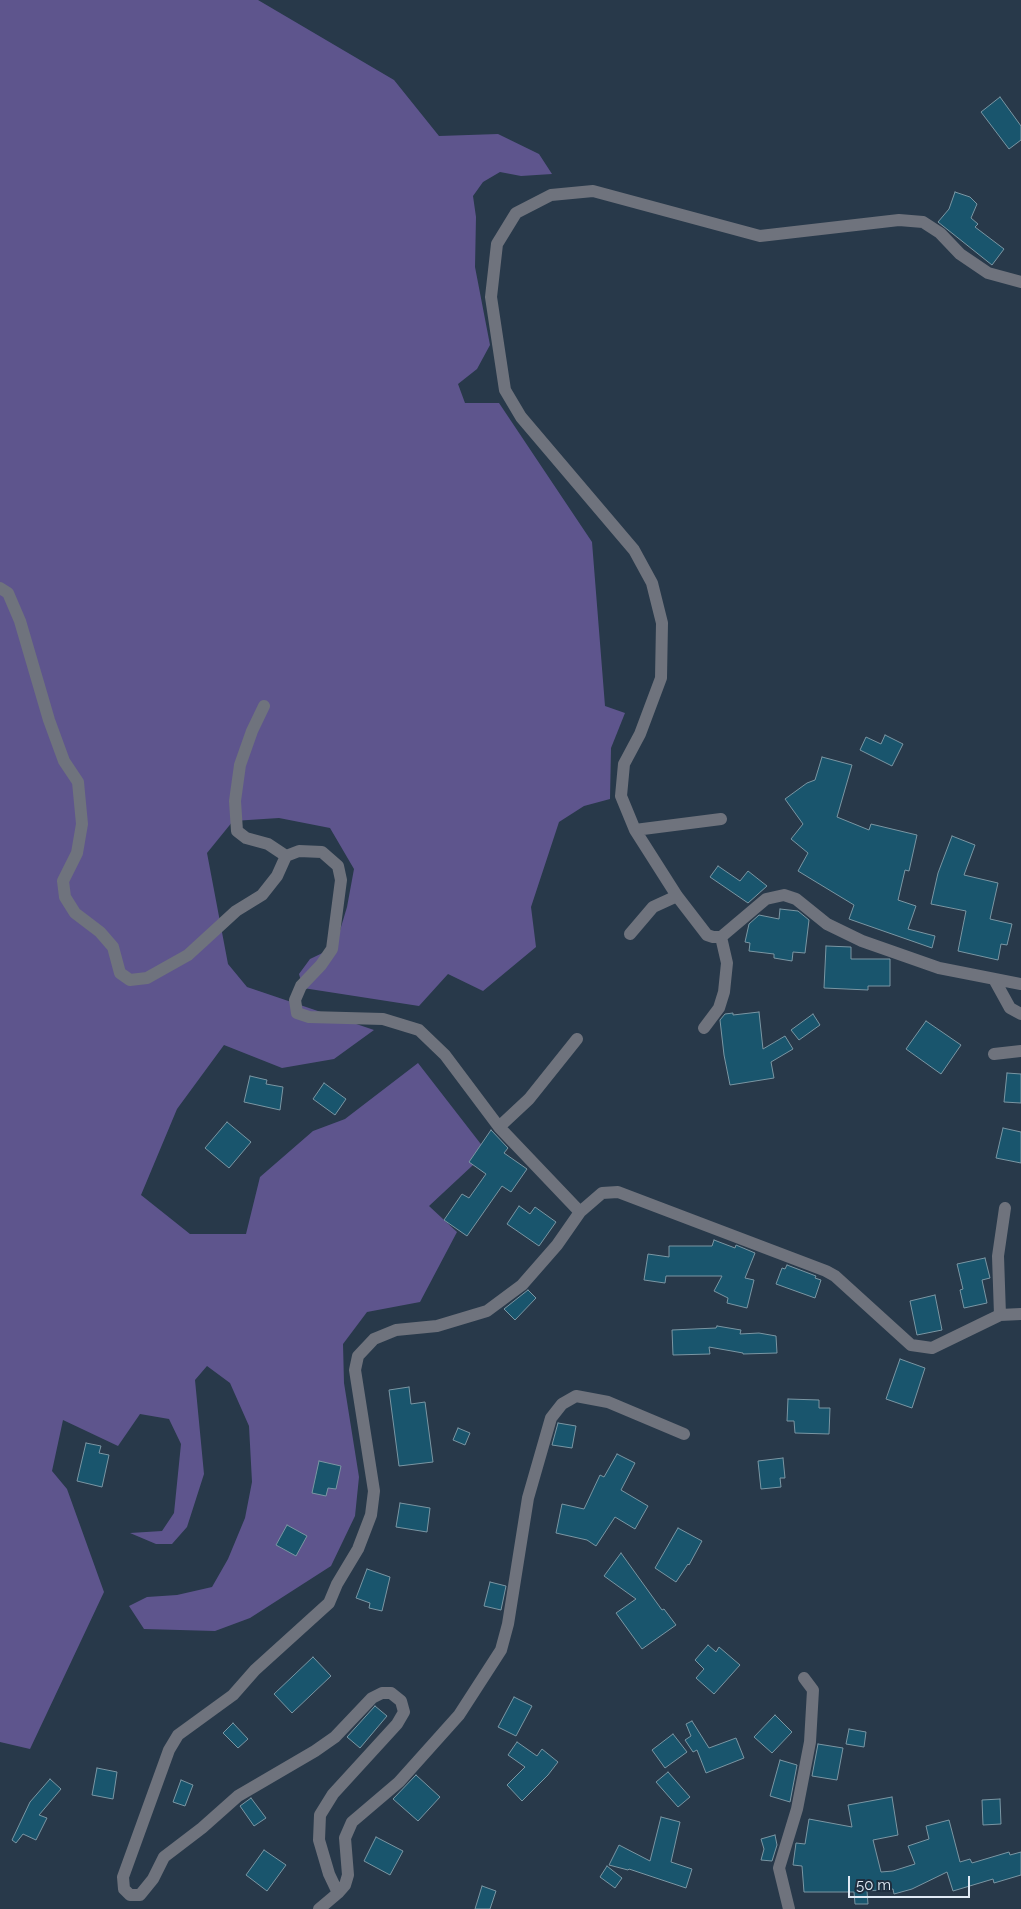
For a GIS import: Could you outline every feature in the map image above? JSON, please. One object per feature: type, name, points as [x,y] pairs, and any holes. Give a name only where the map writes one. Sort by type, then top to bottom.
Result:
[{"type":"street","points":[[720,938],[706,935],[677,896],[635,830],[621,796],[624,764],[640,734],[661,678],[662,623],[652,583],[634,550],[521,417],[505,390],[491,297],[497,244],[516,214],[551,195],[593,191],[760,236],[899,220],[923,222],[940,233],[960,254],[988,273],[1021,282]]},
{"type":"street","points":[[0,588],[8,593],[20,621],[49,720],[64,761],[78,782],[82,824],[77,853],[63,882],[65,897],[75,913],[100,932],[113,947],[120,973],[130,980],[147,978],[188,955],[236,911],[262,895],[277,876],[286,856],[299,851],[322,852],[338,866],[341,880],[332,949],[321,965],[301,986],[296,1000],[297,1013],[309,1018],[383,1019],[419,1030],[445,1054],[499,1127],[580,1212]]},
{"type":"street","points":[[264,706],[252,731],[240,765],[235,801],[237,831],[246,838],[268,844],[286,856]]},
{"type":"street","points":[[635,830],[721,819]]},
{"type":"street","points":[[720,938],[766,899],[784,895],[796,900],[827,924],[862,941],[939,968],[1021,984]]},
{"type":"street","points":[[630,934],[653,907],[677,896]]},
{"type":"street","points":[[704,1028],[719,1008],[724,992],[727,963],[720,938]]},
{"type":"street","points":[[994,980],[1010,1008],[1021,1014]]},
{"type":"street","points":[[499,1127],[530,1098],[577,1039]]},
{"type":"street","points":[[994,1054],[1021,1051]]},
{"type":"street","points":[[338,1893],[329,1874],[319,1840],[320,1815],[333,1794],[397,1724],[404,1712],[401,1701],[391,1693],[382,1693],[372,1698],[335,1737],[315,1751],[238,1796],[202,1828],[164,1857],[153,1878],[140,1895],[130,1895],[124,1889],[123,1877],[169,1750],[178,1734],[233,1695],[262,1664],[329,1603],[337,1584],[358,1549],[371,1515],[374,1491],[355,1370],[358,1356],[374,1339],[396,1330],[437,1326],[487,1310],[522,1285],[557,1245],[580,1212],[602,1193],[618,1192],[826,1271],[835,1276],[911,1345],[932,1348],[1000,1315],[1021,1314]]},
{"type":"street","points":[[1000,1315],[998,1256],[1005,1208]]},
{"type":"street","points":[[319,1909],[345,1885],[348,1875],[345,1838],[352,1822],[399,1782],[459,1714],[501,1650],[508,1624],[528,1498],[552,1418],[562,1404],[576,1396],[608,1402],[684,1434]]},
{"type":"street","points":[[789,1909],[779,1868],[797,1809],[810,1742],[813,1690],[804,1678]]},
{"type":"shaded area","points":[[0,0],[258,0],[394,80],[439,136],[498,134],[539,154],[552,174],[521,176],[500,172],[483,182],[473,196],[476,217],[475,267],[490,345],[477,369],[458,384],[465,403],[499,403],[592,542],[605,706],[625,713],[611,748],[610,799],[584,806],[559,822],[531,907],[536,947],[483,991],[448,974],[419,1006],[303,988],[299,974],[310,959],[335,947],[347,907],[354,869],[330,828],[279,818],[233,821],[207,853],[228,964],[247,987],[374,1030],[334,1059],[282,1068],[224,1045],[177,1109],[141,1195],[190,1234],[246,1234],[260,1177],[313,1131],[345,1119],[418,1063],[487,1152],[429,1206],[457,1232],[420,1302],[367,1312],[343,1344],[344,1383],[359,1477],[355,1516],[331,1566],[250,1618],[215,1631],[144,1629],[129,1606],[147,1597],[177,1595],[212,1587],[228,1559],[245,1518],[252,1482],[249,1426],[230,1383],[207,1366],[195,1380],[204,1474],[187,1527],[172,1544],[156,1544],[130,1533],[162,1531],[174,1513],[181,1444],[169,1419],[140,1414],[118,1446],[63,1420],[52,1471],[67,1489],[104,1592],[30,1749],[0,1742]]},
{"type":"building","points":[[1000,97],[1021,126],[1021,140],[1009,149],[981,112]]},
{"type":"building","points":[[955,192],[970,197],[977,204],[971,218],[978,224],[975,227],[1004,249],[992,265],[938,222],[949,209]]},
{"type":"building","points":[[885,735],[903,744],[892,766],[860,750],[866,737],[881,744]]},
{"type":"building","points":[[822,757],[852,765],[837,817],[869,830],[871,824],[917,835],[909,871],[905,870],[898,900],[916,906],[908,929],[935,936],[932,948],[849,919],[854,905],[798,871],[808,853],[791,839],[803,824],[785,799],[807,783],[815,780]]},
{"type":"building","points":[[952,836],[975,845],[964,875],[998,883],[990,919],[1012,924],[1007,945],[1001,944],[998,960],[958,951],[966,911],[931,904],[938,873]]},
{"type":"building","points":[[718,866],[740,881],[748,871],[767,886],[748,903],[710,877]]},
{"type":"building","points":[[780,909],[798,911],[809,920],[805,953],[793,952],[792,961],[774,958],[774,954],[749,951],[750,943],[745,942],[749,924],[759,915],[779,919]]},
{"type":"building","points":[[826,946],[851,947],[851,959],[890,959],[890,986],[868,986],[868,990],[824,988]]},
{"type":"building","points":[[759,1012],[763,1049],[785,1036],[793,1049],[771,1062],[774,1078],[730,1085],[720,1020],[725,1014]]},
{"type":"building","points":[[813,1014],[820,1025],[799,1040],[791,1030]]},
{"type":"building","points":[[926,1021],[961,1045],[941,1074],[906,1049]]},
{"type":"building","points":[[1007,1073],[1021,1074],[1021,1103],[1004,1102]]},
{"type":"building","points":[[250,1076],[267,1080],[266,1084],[283,1087],[280,1110],[244,1102]]},
{"type":"building","points":[[324,1083],[346,1099],[335,1115],[313,1099]]},
{"type":"building","points":[[227,1122],[251,1142],[229,1168],[205,1148]]},
{"type":"building","points":[[1003,1128],[1021,1132],[1021,1163],[996,1158]]},
{"type":"building","points":[[491,1130],[508,1148],[504,1153],[527,1169],[511,1192],[502,1186],[467,1236],[444,1220],[462,1194],[469,1198],[486,1174],[469,1162]]},
{"type":"building","points":[[519,1206],[530,1214],[535,1207],[556,1222],[539,1246],[507,1224]]},
{"type":"building","points":[[714,1240],[735,1248],[736,1245],[755,1253],[745,1278],[754,1280],[747,1308],[727,1303],[728,1298],[714,1291],[722,1276],[666,1276],[665,1283],[644,1280],[648,1254],[669,1257],[669,1246],[712,1246]]},
{"type":"building","points":[[985,1258],[990,1278],[982,1280],[987,1303],[964,1308],[960,1290],[963,1289],[957,1264]]},
{"type":"building","points":[[787,1265],[816,1276],[815,1278],[821,1280],[815,1298],[776,1284],[782,1268],[785,1269]]},
{"type":"building","points":[[528,1290],[536,1298],[515,1320],[504,1309]]},
{"type":"building","points":[[935,1295],[942,1330],[917,1335],[910,1301]]},
{"type":"building","points":[[717,1326],[741,1330],[740,1334],[759,1333],[776,1336],[777,1353],[743,1354],[709,1347],[710,1354],[673,1355],[672,1330],[716,1328]]},
{"type":"building","points":[[900,1359],[925,1368],[912,1408],[886,1399]]},
{"type":"building","points":[[409,1387],[411,1404],[425,1402],[433,1462],[399,1466],[389,1390]]},
{"type":"building","points":[[788,1399],[819,1400],[819,1408],[830,1408],[829,1434],[795,1433],[794,1421],[787,1421]]},
{"type":"building","points":[[558,1423],[576,1426],[572,1448],[552,1445]]},
{"type":"building","points":[[458,1428],[470,1433],[465,1445],[453,1440]]},
{"type":"building","points":[[86,1443],[101,1446],[99,1453],[109,1455],[102,1487],[77,1481]]},
{"type":"building","points":[[617,1454],[635,1463],[621,1490],[648,1506],[635,1529],[615,1517],[596,1546],[587,1540],[556,1533],[562,1504],[584,1509],[600,1475],[604,1477]]},
{"type":"building","points":[[783,1458],[785,1478],[780,1478],[781,1487],[761,1489],[758,1461]]},
{"type":"building","points":[[319,1461],[341,1466],[336,1489],[328,1488],[326,1496],[312,1493]]},
{"type":"building","points":[[400,1503],[430,1508],[427,1532],[396,1527]]},
{"type":"building","points":[[287,1525],[307,1536],[296,1556],[276,1545]]},
{"type":"building","points":[[678,1528],[702,1541],[689,1565],[676,1582],[655,1568]]},
{"type":"building","points":[[621,1553],[662,1610],[664,1609],[676,1625],[642,1649],[616,1613],[636,1599],[604,1576]]},
{"type":"building","points":[[367,1569],[390,1577],[382,1611],[369,1608],[370,1603],[356,1598]]},
{"type":"building","points":[[490,1582],[506,1586],[501,1610],[484,1606]]},
{"type":"building","points":[[708,1645],[716,1652],[719,1647],[740,1665],[714,1694],[696,1678],[704,1669],[695,1660]]},
{"type":"building","points":[[313,1657],[331,1676],[292,1713],[274,1694]]},
{"type":"building","points":[[514,1697],[532,1706],[516,1736],[498,1727]]},
{"type":"building","points":[[375,1706],[387,1716],[360,1748],[347,1737]]},
{"type":"building","points":[[775,1715],[792,1732],[772,1753],[754,1737]]},
{"type":"building","points":[[692,1721],[709,1748],[736,1738],[744,1758],[706,1773],[697,1750],[693,1752],[685,1740],[691,1736],[686,1724]]},
{"type":"building","points":[[233,1723],[248,1739],[238,1748],[223,1733]]},
{"type":"building","points":[[849,1729],[866,1732],[864,1747],[846,1744]]},
{"type":"building","points":[[673,1734],[687,1752],[665,1768],[652,1750]]},
{"type":"building","points":[[517,1742],[537,1756],[542,1749],[558,1762],[522,1801],[507,1785],[525,1767],[508,1755]]},
{"type":"building","points":[[818,1744],[843,1748],[837,1780],[812,1776]]},
{"type":"building","points":[[780,1760],[797,1765],[790,1802],[770,1796]]},
{"type":"building","points":[[97,1768],[117,1772],[113,1799],[92,1795]]},
{"type":"building","points":[[668,1772],[690,1797],[678,1807],[656,1782]]},
{"type":"building","points":[[416,1775],[440,1797],[418,1821],[393,1799]]},
{"type":"building","points":[[50,1779],[61,1789],[39,1815],[47,1818],[36,1840],[23,1834],[16,1843],[12,1840],[30,1802]]},
{"type":"building","points":[[181,1780],[193,1785],[185,1806],[173,1802]]},
{"type":"building","points":[[892,1797],[898,1835],[873,1840],[881,1872],[893,1871],[915,1864],[908,1846],[929,1839],[926,1826],[949,1820],[960,1862],[970,1859],[972,1863],[1009,1852],[1010,1855],[1021,1852],[1021,1875],[994,1883],[993,1879],[953,1891],[947,1872],[912,1889],[894,1894],[893,1889],[867,1891],[868,1904],[855,1904],[854,1892],[804,1892],[802,1866],[793,1865],[796,1843],[805,1844],[809,1819],[852,1827],[848,1805]]},
{"type":"building","points":[[251,1798],[266,1818],[254,1826],[240,1806]]},
{"type":"building","points":[[1000,1799],[1001,1824],[983,1825],[982,1800]]},
{"type":"building","points":[[661,1817],[680,1822],[671,1862],[692,1869],[686,1888],[629,1869],[609,1865],[619,1845],[650,1861]]},
{"type":"building","points":[[775,1835],[777,1845],[772,1861],[761,1860],[764,1849],[761,1839]]},
{"type":"building","points":[[376,1837],[403,1851],[390,1875],[364,1861]]},
{"type":"building","points":[[264,1850],[286,1865],[267,1891],[246,1875]]},
{"type":"building","points":[[607,1866],[622,1878],[615,1888],[600,1877]]},
{"type":"building","points":[[482,1886],[496,1891],[490,1909],[475,1909]]}]
